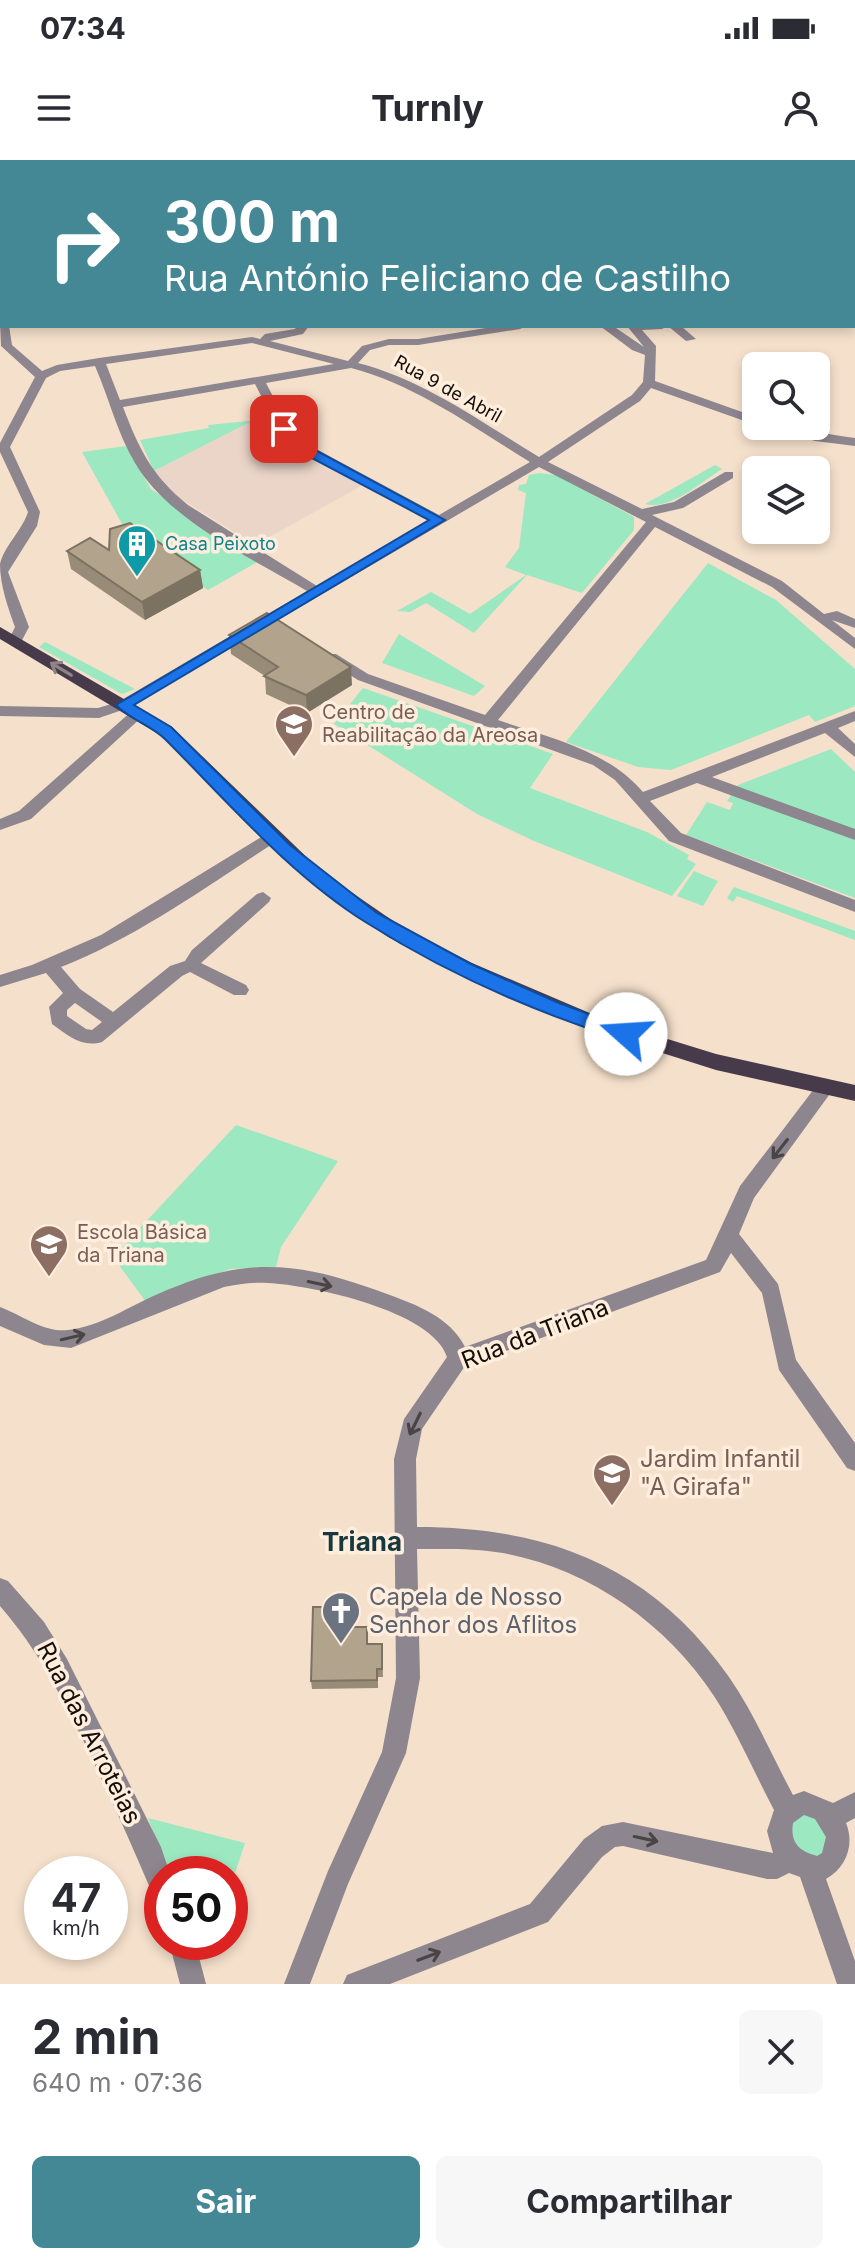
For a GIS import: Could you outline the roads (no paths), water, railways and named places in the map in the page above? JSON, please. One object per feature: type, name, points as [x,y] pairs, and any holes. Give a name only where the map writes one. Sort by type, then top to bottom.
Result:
[{"type":"main road","points":[[0,632],[131,709],[182,744],[271,837],[352,905],[465,968],[553,1008],[651,1043],[716,1062],[855,1093]]},
{"type":"street","points":[[3,328],[7,346],[46,373],[4,447],[34,512],[30,526],[1,572],[22,627],[15,641]]},
{"type":"street","points":[[263,342],[269,336],[299,332],[302,328]]},
{"type":"street","points":[[118,404],[350,365],[366,348],[396,341],[418,342],[507,328]]},
{"type":"street","points":[[609,328],[636,348],[651,353]]},
{"type":"street","points":[[0,825],[25,815],[131,709],[277,624],[318,592],[539,462],[636,398],[649,383],[651,353],[650,346],[635,328]]},
{"type":"street","points":[[676,328],[690,339]]},
{"type":"street","name":"Rua 9 de Abril","points":[[46,373],[99,361],[244,340],[263,342],[387,374],[423,392],[539,462],[777,584],[855,645]]},
{"type":"street","points":[[99,361],[144,468],[162,490],[318,592]]},
{"type":"street","points":[[259,381],[284,429],[301,446],[438,520]]},
{"type":"street","points":[[649,383],[742,416]]},
{"type":"street","points":[[830,439],[855,442]]},
{"type":"street","points":[[488,722],[654,520],[729,475]]},
{"type":"street","points":[[654,520],[678,505]]},
{"type":"street","points":[[824,618],[843,616],[855,624]]},
{"type":"street","points":[[323,652],[363,677],[607,765],[675,837],[855,906]]},
{"type":"street","points":[[0,711],[99,713],[131,709]]},
{"type":"street","points":[[639,799],[855,716]]},
{"type":"street","points":[[828,727],[855,752]]},
{"type":"street","points":[[697,777],[855,835]]},
{"type":"street","points":[[0,981],[50,966],[150,916],[271,837]]},
{"type":"street","points":[[74,994],[58,1007],[58,1019],[89,1038],[96,1037],[176,971],[191,965],[198,954],[263,898]]},
{"type":"street","points":[[191,965],[240,990]]},
{"type":"street","points":[[50,966],[74,994],[114,1021]]},
{"type":"street","name":"Rua da Triana","points":[[297,1984],[337,1880],[394,1753],[408,1678],[405,1459],[412,1426],[458,1359],[713,1266],[731,1238],[736,1214],[747,1192],[826,1086]]},
{"type":"street","points":[[731,1238],[771,1290],[786,1363],[855,1461]]},
{"type":"street","points":[[0,1316],[59,1340],[71,1339],[209,1283],[242,1275],[272,1274],[360,1293],[412,1314],[451,1340],[458,1359]]},
{"type":"street","points":[[404,1538],[482,1539],[522,1545],[584,1568],[632,1595],[674,1629],[713,1675],[739,1715],[787,1810]]},
{"type":"street","name":"Rua das Arroteias","points":[[0,1589],[36,1630],[59,1667],[151,1856]]},
{"type":"street","points":[[356,1984],[539,1913],[593,1848],[611,1835],[623,1834],[767,1866],[800,1863],[827,1866],[837,1853],[839,1835],[831,1818],[814,1805],[804,1803],[787,1810],[779,1827],[779,1838],[800,1863],[850,1984]]},
{"type":"street","points":[[831,1818],[855,1804]]},
{"type":"street","points":[[187,1960],[193,1984]]},
{"type":"place","name":"Casa Peixoto","points":[[137,578]]},
{"type":"place","name":"Centro de Reabilitação da Areosa","points":[[294,758]]},
{"type":"place","name":"Escola Básica da Triana","points":[[49,1278]]},
{"type":"place","name":"Jardim Infantil \"A Girafa\"","points":[[612,1507]]},
{"type":"place","name":"Capela de Nosso Senhor dos Aflitos","points":[[341,1645]]},
{"type":"district","name":"Triana","points":[[362,1542]]}]
